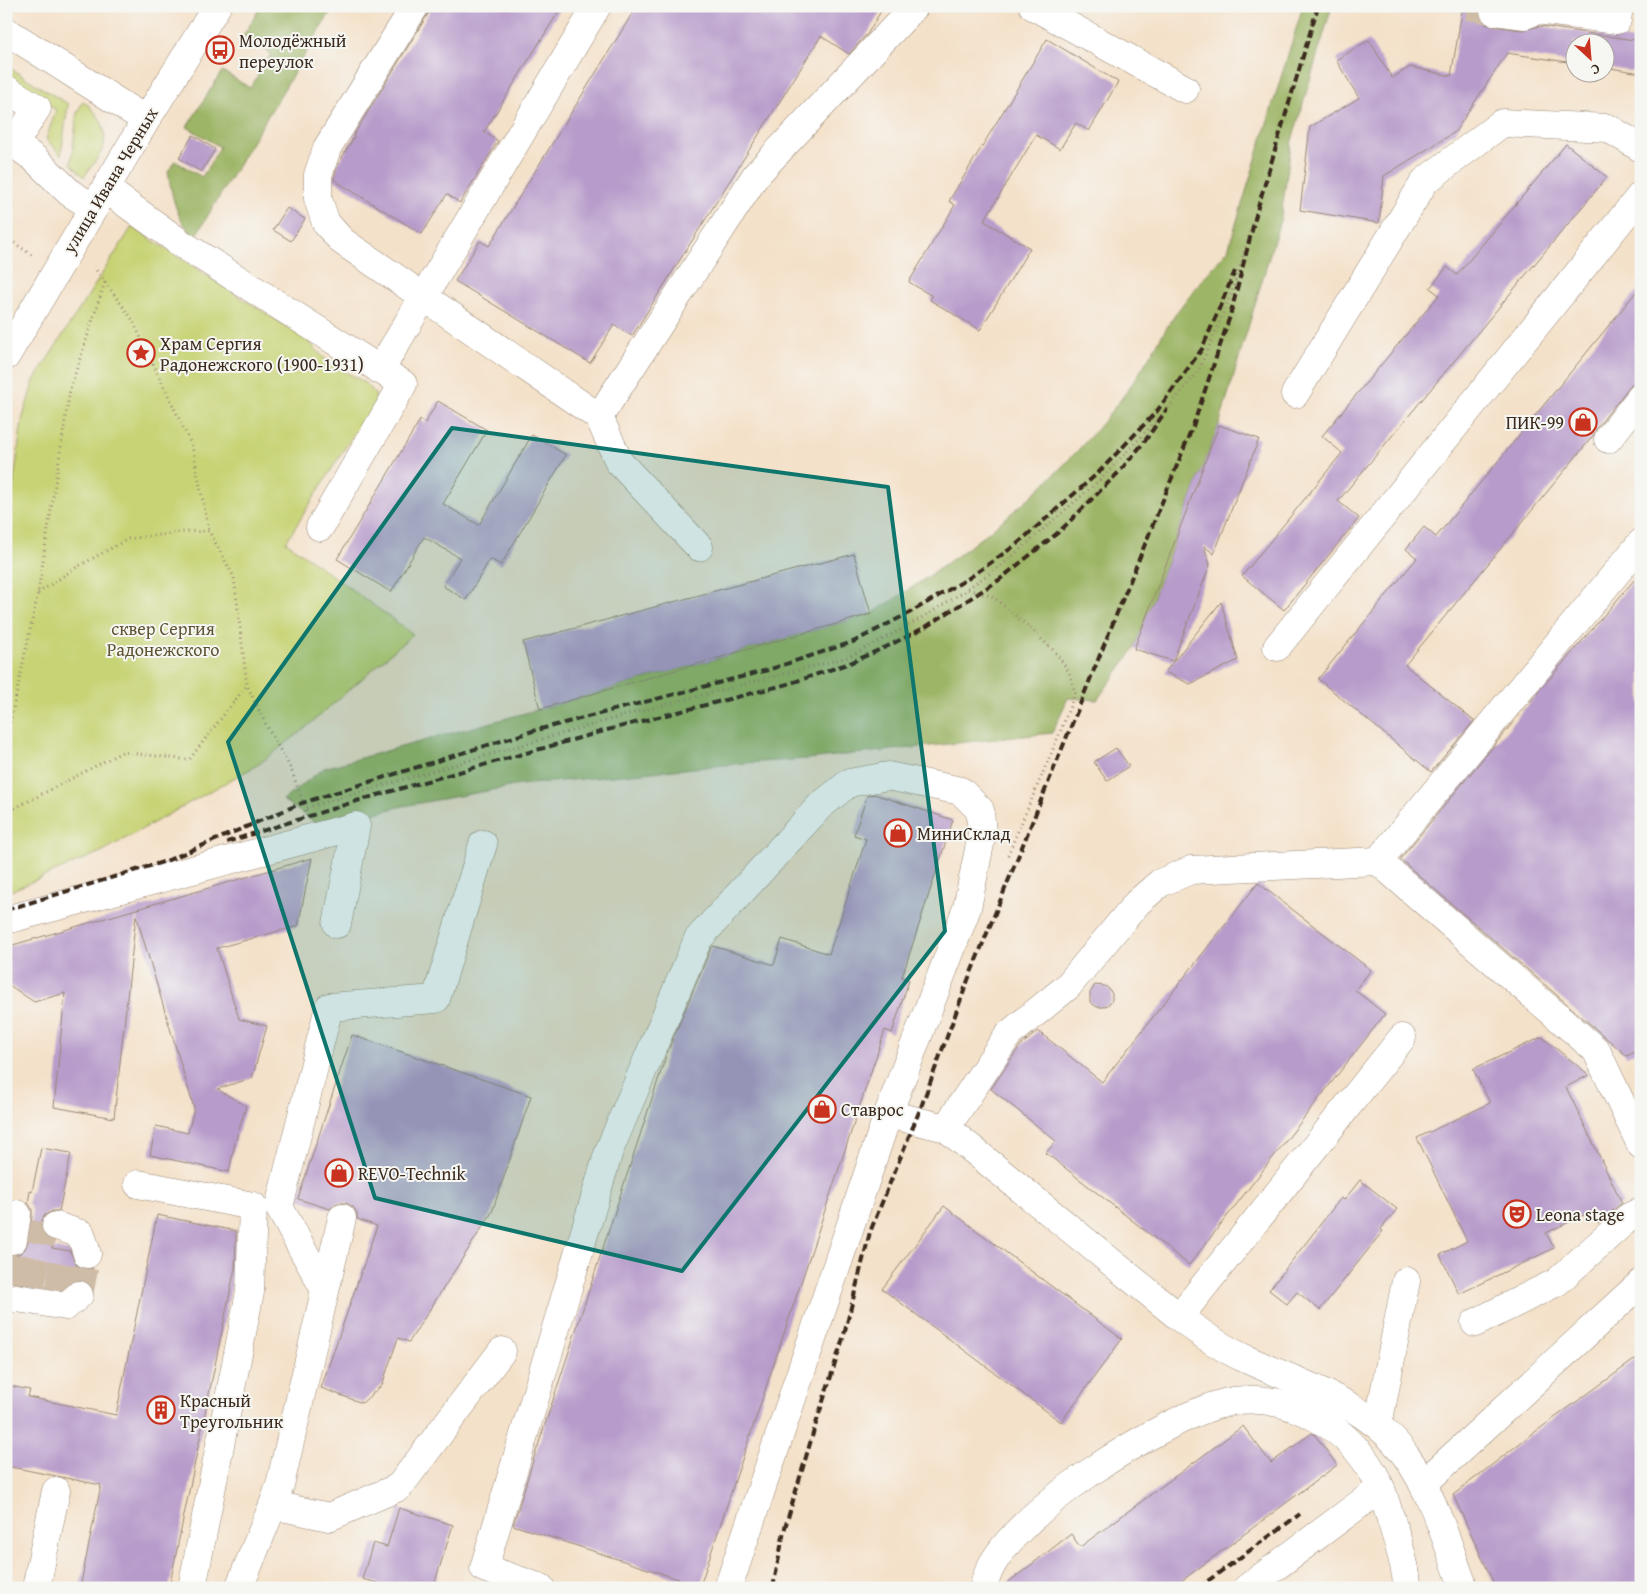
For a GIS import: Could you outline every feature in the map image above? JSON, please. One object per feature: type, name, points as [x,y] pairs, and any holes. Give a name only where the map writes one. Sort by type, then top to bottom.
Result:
[{"type":"main road","name":"улица Ивана Черных","points":[[6,356],[146,120],[217,6]]},
{"type":"main road","points":[[415,6],[327,148],[318,175],[318,199],[326,223],[342,241],[600,417],[619,462],[699,548]]},
{"type":"main road","points":[[380,370],[597,6]]},
{"type":"main road","points":[[600,417],[756,175],[916,6]]},
{"type":"main road","points":[[1033,6],[1185,89]]},
{"type":"main road","points":[[1494,11],[1525,15],[1538,8],[1618,20],[1619,6]]},
{"type":"main road","points":[[6,32],[146,120]]},
{"type":"main road","points":[[6,89],[37,108],[10,150],[34,158],[70,193],[100,199],[182,244],[403,384],[320,527]]},
{"type":"main road","points":[[1295,394],[1426,181],[1502,123],[1608,128],[1641,148]]},
{"type":"main road","points":[[1277,647],[1641,195]]},
{"type":"main road","points":[[1608,439],[1641,397]]},
{"type":"main road","points":[[1378,861],[1641,543]]},
{"type":"main road","points":[[540,1588],[484,1568],[609,1151],[698,939],[820,806],[849,784],[888,776],[962,791],[980,810],[982,834],[967,908],[888,1114],[728,1588]]},
{"type":"main road","points":[[6,920],[356,826],[337,924]]},
{"type":"main road","points":[[325,1290],[279,1206],[329,1007],[436,1000],[483,844]]},
{"type":"main road","points":[[946,1128],[1008,1035],[1067,987],[1137,903],[1160,883],[1191,870],[1378,861],[1596,1050],[1641,1145]]},
{"type":"main road","points":[[1179,1317],[1402,1038]]},
{"type":"main road","points":[[888,1114],[946,1128],[1179,1317],[1225,1349],[1343,1403],[1378,1425],[1406,1456],[1423,1484],[1464,1588]]},
{"type":"main road","points":[[138,1184],[252,1206],[250,1292],[192,1588]]},
{"type":"main road","points":[[1475,1323],[1557,1282],[1629,1217],[1641,1211]]},
{"type":"main road","points":[[239,1588],[280,1485],[342,1218]]},
{"type":"main road","points":[[1378,1425],[1406,1281]]},
{"type":"main road","points":[[1423,1484],[1641,1283]]},
{"type":"main road","points":[[273,1505],[329,1517],[399,1487],[502,1351]]},
{"type":"main road","points":[[984,1588],[988,1572],[994,1560],[1010,1541],[1041,1510],[1098,1466],[1180,1420],[1209,1408],[1225,1403],[1259,1400],[1286,1405],[1322,1420],[1350,1442],[1369,1466],[1381,1488],[1402,1557],[1407,1588]]},
{"type":"main road","points":[[1248,1588],[1381,1488]]},
{"type":"main road","points":[[36,1588],[56,1491]]},
{"type":"path","points":[[305,808],[616,718],[845,658],[885,639],[930,614],[1002,565],[1102,478],[1169,407],[1199,370],[1232,292],[1258,207]]},
{"type":"path","points":[[6,237],[33,255]]},
{"type":"path","points":[[94,267],[132,319],[192,446],[209,531],[234,577],[247,685],[291,770],[305,808],[311,839]]},
{"type":"path","points":[[6,742],[38,593],[70,390],[105,282]]},
{"type":"path","points":[[38,593],[77,567],[128,538],[209,531]]},
{"type":"path","points":[[968,589],[992,596],[1057,654],[1069,672],[1075,693],[1006,861]]},
{"type":"path","points":[[6,812],[122,752],[189,760],[247,685]]},
{"type":"highlighted area","points":[[452,428],[888,487],[945,931],[682,1271],[375,1198],[228,742]]},
{"type":"green space","points":[[261,6],[334,6],[195,237],[179,215],[173,199],[168,172],[175,161],[202,177],[220,147],[187,127],[222,71],[250,88],[271,54],[243,36]]},
{"type":"green space","points":[[1303,6],[1332,6],[1291,144],[1281,217],[1219,425],[1134,649],[1097,700],[1068,698],[1052,733],[807,759],[745,763],[520,785],[403,806],[321,827],[283,800],[324,768],[540,709],[871,614],[974,543],[1038,490],[1096,430],[1129,388],[1179,309],[1228,250]]},
{"type":"green space","points":[[6,66],[68,104],[61,155],[46,139],[56,110],[6,78]]},
{"type":"green space","points":[[83,101],[98,116],[105,134],[103,148],[84,177],[71,164],[77,113]]},
{"type":"green space","name":"сквер Сергия Радонежского","points":[[132,227],[307,340],[332,365],[357,378],[371,389],[375,396],[376,404],[371,418],[364,427],[355,432],[286,542],[413,634],[302,731],[259,764],[103,851],[6,893],[6,541],[22,420],[34,380]]},
{"type":"building","points":[[431,6],[562,6],[484,132],[498,141],[460,203],[447,194],[422,234],[334,180],[334,178],[338,164],[353,136],[428,14]]},
{"type":"building","points":[[637,6],[884,6],[868,33],[849,54],[821,36],[632,336],[614,325],[590,363],[455,281],[480,241],[489,246]]},
{"type":"building","points":[[1463,6],[1480,6],[1480,17],[1485,24],[1492,26],[1523,30],[1540,26],[1580,32],[1564,32],[1564,62],[1507,53],[1455,132],[1384,176],[1379,223],[1300,210],[1310,127],[1359,98],[1336,60],[1369,40],[1392,78],[1410,67],[1451,76]]},
{"type":"building","points":[[1614,37],[1641,41],[1641,73],[1614,69]]},
{"type":"building","points":[[1047,39],[1118,82],[1089,131],[1076,123],[1060,149],[1036,135],[984,221],[1030,248],[980,330],[930,300],[932,296],[909,282],[955,205],[949,201]]},
{"type":"building","points":[[193,135],[215,149],[201,172],[179,158]]},
{"type":"building","points":[[1566,144],[1607,177],[1338,501],[1359,518],[1284,610],[1242,576],[1342,453],[1322,436],[1439,295],[1430,288],[1447,267],[1457,275]]},
{"type":"building","points":[[287,208],[305,219],[291,241],[273,230]]},
{"type":"building","points":[[1641,286],[1641,377],[1629,387],[1596,429],[1593,436],[1405,665],[1474,721],[1431,772],[1318,679],[1417,558],[1406,549],[1424,527],[1436,537]]},
{"type":"building","points":[[438,401],[487,430],[443,504],[479,525],[532,435],[566,455],[501,565],[490,559],[466,600],[443,586],[460,558],[424,537],[391,592],[337,559],[420,420],[425,423]]},
{"type":"building","points":[[1219,425],[1259,439],[1214,554],[1204,546],[1210,565],[1173,661],[1134,649]]},
{"type":"building","points":[[854,554],[871,614],[540,709],[523,642]]},
{"type":"building","points":[[1641,572],[1641,1049],[1627,1056],[1400,859]]},
{"type":"building","points":[[1221,602],[1238,660],[1190,684],[1165,672]]},
{"type":"building","points":[[1116,748],[1129,766],[1107,781],[1094,762]]},
{"type":"building","points":[[874,794],[953,820],[902,977],[909,980],[892,1033],[885,1030],[700,1586],[513,1525],[667,1053],[711,948],[713,946],[774,965],[782,939],[829,954],[866,839],[854,835],[867,796]]},
{"type":"building","points":[[312,858],[298,926],[217,948],[239,1019],[267,1026],[252,1078],[217,1089],[246,1106],[229,1172],[150,1155],[156,1126],[188,1133],[194,1108],[136,915],[114,1118],[54,1107],[65,993],[34,1002],[6,983],[6,947]]},
{"type":"building","points":[[1258,883],[1371,970],[1355,990],[1385,1014],[1189,1265],[1046,1153],[1056,1141],[991,1089],[1020,1046],[1038,1031],[1102,1082]]},
{"type":"building","points":[[1095,985],[1105,986],[1109,989],[1112,994],[1112,1000],[1108,1005],[1097,1007],[1090,1002],[1090,993]]},
{"type":"building","points":[[352,1035],[531,1096],[492,1212],[409,1342],[398,1338],[382,1385],[362,1403],[321,1388],[377,1226],[357,1219],[357,1213],[353,1207],[346,1203],[337,1203],[330,1209],[298,1199]]},
{"type":"building","points":[[1542,1037],[1589,1075],[1566,1087],[1622,1203],[1598,1223],[1592,1211],[1546,1233],[1554,1248],[1459,1294],[1440,1255],[1467,1241],[1417,1138],[1490,1103],[1473,1069]]},
{"type":"building","points":[[41,1148],[71,1153],[59,1211],[52,1211],[45,1215],[41,1222],[41,1230],[45,1237],[53,1242],[52,1248],[70,1251],[77,1266],[84,1269],[93,1268],[90,1284],[84,1280],[76,1280],[61,1289],[6,1281],[6,1254],[19,1254],[25,1249],[28,1242],[32,1209],[28,1203]]},
{"type":"building","points":[[1360,1180],[1397,1209],[1381,1229],[1383,1231],[1320,1310],[1297,1292],[1287,1304],[1269,1290],[1341,1198],[1344,1200]]},
{"type":"building","points":[[944,1206],[1122,1339],[1061,1422],[882,1289]]},
{"type":"building","name":"Красный Треугольник","points":[[157,1215],[236,1231],[235,1268],[169,1588],[80,1588],[101,1485],[6,1466],[6,1385],[30,1390],[28,1397],[116,1415]]},
{"type":"building","points":[[1641,1355],[1641,1588],[1496,1588],[1453,1495],[1524,1440]]},
{"type":"building","points":[[1243,1426],[1271,1463],[1312,1433],[1337,1465],[1172,1588],[1001,1588],[1071,1534],[1080,1547]]},
{"type":"building","points":[[399,1508],[453,1525],[433,1588],[377,1588],[378,1583],[362,1579],[373,1543],[387,1547]]},
{"type":"tunnel","points":[[1468,6],[1494,11]]},
{"type":"tunnel","points":[[31,1285],[45,1223]]},
{"type":"tunnel","points":[[6,1281],[13,1240]]},
{"type":"tunnel","points":[[59,1291],[67,1251]]},
{"type":"tunnel","points":[[79,1295],[87,1254]]},
{"type":"railway","points":[[773,1588],[784,1531],[844,1335],[870,1232],[921,1107],[968,980],[1193,426],[1230,316],[1258,207],[1318,6]]},
{"type":"railway","points":[[6,910],[166,861],[302,803],[533,731],[768,670],[853,642],[909,613],[969,578],[1017,544],[1098,473],[1157,411],[1202,349],[1235,271]]},
{"type":"railway","points":[[227,842],[360,800],[611,729],[788,684],[850,663],[888,646],[924,628],[999,580],[1060,531],[1120,471],[1145,441],[1167,409]]},
{"type":"railway","points":[[1198,1588],[1300,1514]]},
{"type":"place","name":"Молодёжный переулок","points":[[220,50]]},
{"type":"place","name":"Храм Сергия Радонежского (1900-1931)","points":[[141,353]]},
{"type":"place","name":"ПИК-99","points":[[1583,422]]},
{"type":"place","name":"МиниСклад","points":[[898,833]]},
{"type":"place","name":"Ставрос","points":[[822,1109]]},
{"type":"place","name":"REVO-Technik","points":[[339,1173]]},
{"type":"place","name":"Leona stage","points":[[1517,1214]]},
{"type":"place","name":"Красный Треугольник","points":[[161,1410]]}]
